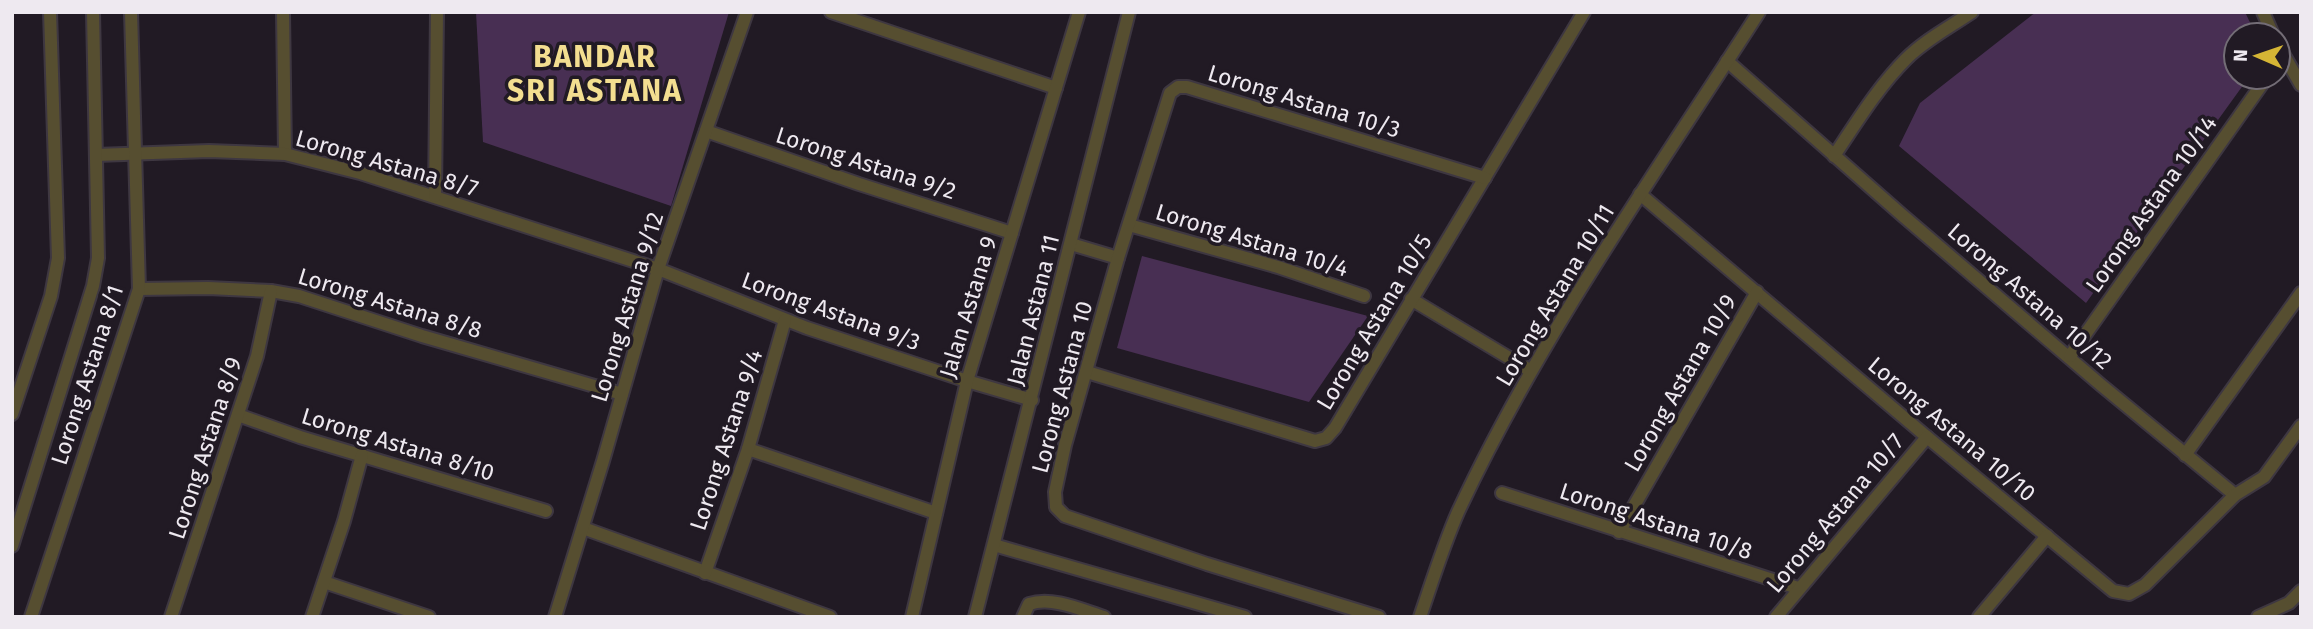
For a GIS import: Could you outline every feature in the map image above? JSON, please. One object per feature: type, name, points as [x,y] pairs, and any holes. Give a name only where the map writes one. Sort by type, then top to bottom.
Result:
[{"type":"street","points":[[12,414],[51,296],[58,258],[50,12]]},
{"type":"street","points":[[12,546],[93,286],[98,258],[93,12]]},
{"type":"street","name":"Lorong Astana 8/1","points":[[32,617],[139,289],[131,12]]},
{"type":"street","points":[[283,12],[285,154]]},
{"type":"street","points":[[435,196],[437,12]]},
{"type":"street","name":"Lorong Astana 9/12","points":[[555,617],[658,269],[747,12]]},
{"type":"street","points":[[831,12],[1056,88]]},
{"type":"street","name":"Jalan Astana 9","points":[[912,617],[967,382],[1079,12]]},
{"type":"street","name":"Jalan Astana 11","points":[[975,617],[1129,12]]},
{"type":"street","name":"Lorong Astana 10/5","points":[[1087,372],[1315,441],[1326,438],[1335,428],[1584,12]]},
{"type":"street","name":"Lorong Astana 10/11","points":[[1420,617],[1458,513],[1531,371],[1640,194],[1759,12]]},
{"type":"street","points":[[1834,156],[1877,93],[1905,60],[1934,36],[1972,12]]},
{"type":"street","name":"Lorong Astana 10/12","points":[[1727,61],[1834,156],[2235,495]]},
{"type":"street","name":"Lorong Astana 10/3","points":[[1150,150],[1170,93],[1178,87],[1485,178]]},
{"type":"street","name":"Lorong Astana 10/14","points":[[2070,356],[2257,91]]},
{"type":"street","name":"Lorong Astana 9/2","points":[[706,131],[1012,233]]},
{"type":"street","name":"Lorong Astana 10","points":[[1150,150],[1065,445],[1055,492],[1056,507],[1065,516],[1207,564],[1380,617]]},
{"type":"street","name":"Lorong Astana 8/7","points":[[96,155],[209,151],[285,154],[435,196],[658,269]]},
{"type":"street","name":"Lorong Astana 10/10","points":[[1640,194],[1927,438],[2113,591],[2129,594],[2145,585],[2235,495]]},
{"type":"street","name":"Lorong Astana 10/4","points":[[1129,225],[1278,267],[1364,296]]},
{"type":"street","points":[[1071,244],[1118,258]]},
{"type":"street","name":"Lorong Astana 9/3","points":[[658,269],[785,320],[967,382],[1032,400]]},
{"type":"street","name":"Lorong Astana 8/8","points":[[139,289],[208,288],[271,291],[299,296],[422,336],[622,394]]},
{"type":"street","name":"Lorong Astana 8/9","points":[[172,617],[257,356],[271,291]]},
{"type":"street","name":"Lorong Astana 10/9","points":[[1619,532],[1757,292]]},
{"type":"street","points":[[2185,455],[2301,293]]},
{"type":"street","points":[[1411,299],[1531,371]]},
{"type":"street","name":"Lorong Astana 9/4","points":[[705,573],[748,449],[785,320]]},
{"type":"street","name":"Lorong Astana 8/10","points":[[238,415],[362,456],[546,511]]},
{"type":"street","points":[[2235,495],[2264,477],[2301,426]]},
{"type":"street","name":"Lorong Astana 10/7","points":[[1776,617],[1927,438]]},
{"type":"street","points":[[748,449],[936,513]]},
{"type":"street","points":[[312,617],[362,456]]},
{"type":"street","name":"Lorong Astana 10/8","points":[[1502,493],[1798,588]]},
{"type":"street","points":[[583,528],[830,617]]},
{"type":"street","points":[[1979,617],[2047,536]]},
{"type":"street","points":[[994,545],[1245,617]]},
{"type":"street","points":[[324,582],[429,617]]},
{"type":"street","points":[[2258,617],[2289,603],[2301,591]]},
{"type":"street","points":[[1023,617],[1029,604],[1048,601],[1104,617]]},
{"type":"shaded area","points":[[476,12],[729,12],[671,206],[483,142]]},
{"type":"shaded area","points":[[2036,12],[2245,12],[2249,21],[2222,21],[2222,91],[2239,91],[2086,303],[1899,146],[1920,103]]},
{"type":"shaded area","points":[[1142,256],[1368,316],[1309,402],[1117,348]]},
{"type":"district","name":"BANDAR SRI ASTANA","points":[[595,74]]}]
